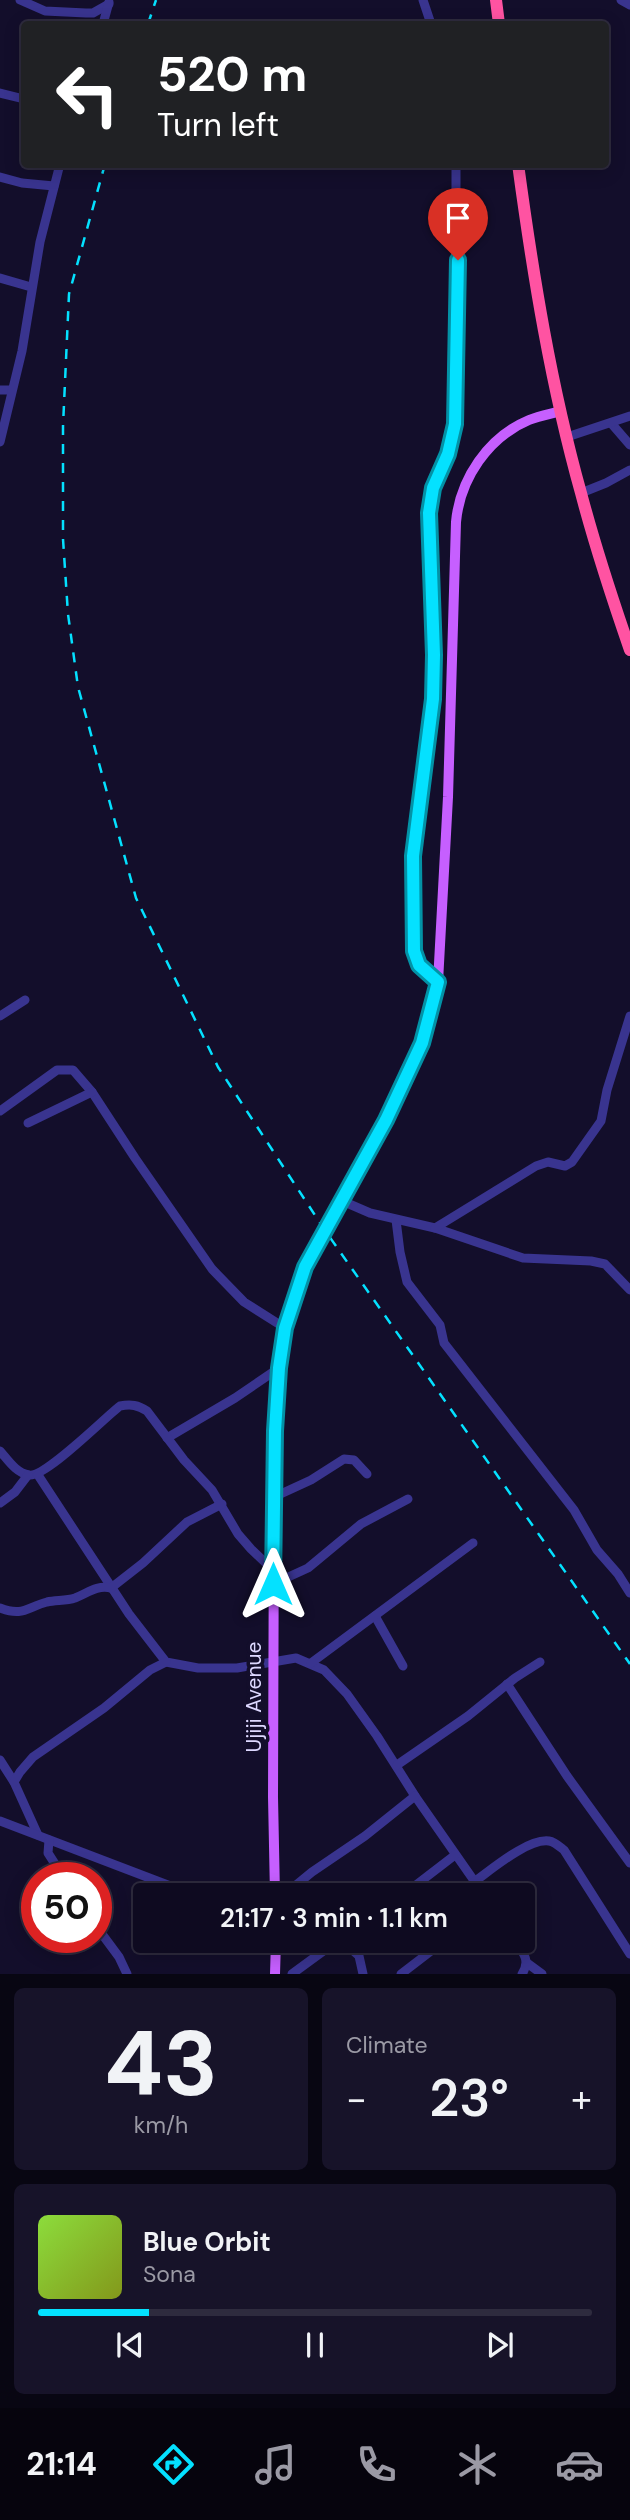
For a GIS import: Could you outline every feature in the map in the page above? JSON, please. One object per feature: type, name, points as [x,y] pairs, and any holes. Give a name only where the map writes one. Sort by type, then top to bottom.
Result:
[{"type":"highway","points":[[496,0],[499,21]]},
{"type":"highway","points":[[519,168],[535,284],[567,437],[580,493],[630,650]]},
{"type":"main road","name":"Ujiji Avenue","points":[[275,1883],[274,1497],[279,1368],[285,1328],[305,1267],[386,1120],[422,1043],[438,982],[449,785],[458,506],[461,491],[485,454],[502,437],[530,420],[561,411]]},
{"type":"main road","points":[[275,1974],[276,1953]]},
{"type":"street","points":[[20,0],[45,11],[86,13],[93,13],[109,2]]},
{"type":"street","points":[[423,0],[429,21]]},
{"type":"street","points":[[104,21],[109,2]]},
{"type":"street","points":[[0,93],[21,98]]},
{"type":"street","points":[[0,442],[22,351],[31,287],[59,168]]},
{"type":"street","points":[[438,982],[419,965],[414,951],[413,856],[433,699],[430,498],[448,454],[455,415],[458,315],[456,168]]},
{"type":"street","points":[[0,177],[22,183],[54,186]]},
{"type":"street","points":[[0,278],[31,287]]},
{"type":"street","points":[[0,390],[11,390]]},
{"type":"street","points":[[567,437],[630,416]]},
{"type":"street","points":[[611,423],[630,445]]},
{"type":"street","points":[[580,493],[630,470]]},
{"type":"street","points":[[0,1016],[25,1000]]},
{"type":"street","points":[[435,1228],[542,1163],[552,1162],[565,1166],[572,1162],[601,1121],[607,1090],[630,1016]]},
{"type":"street","points":[[0,1111],[57,1070],[73,1070],[92,1092],[212,1269],[244,1302],[285,1328]]},
{"type":"street","points":[[27,1123],[92,1092]]},
{"type":"street","points":[[340,1200],[370,1213],[435,1228],[532,1260],[591,1261],[605,1264],[630,1290]]},
{"type":"street","points":[[396,1220],[407,1282],[440,1325],[444,1343],[574,1510],[597,1550],[630,1593]]},
{"type":"street","points":[[167,1438],[227,1403],[279,1368]]},
{"type":"street","points":[[0,1503],[33,1475],[54,1464],[120,1406],[139,1406],[148,1411],[222,1504],[238,1534],[273,1570]]},
{"type":"street","points":[[0,1451],[16,1470],[33,1475],[166,1662]]},
{"type":"street","points":[[274,1497],[311,1480],[344,1459],[354,1460],[367,1474]]},
{"type":"street","points":[[273,1584],[308,1568],[361,1524],[408,1499]]},
{"type":"street","points":[[0,1608],[22,1612],[46,1602],[74,1598],[98,1587],[111,1588],[187,1522],[222,1504]]},
{"type":"street","points":[[312,1663],[473,1543]]},
{"type":"street","points":[[376,1616],[403,1666]]},
{"type":"street","points":[[14,1782],[33,1756],[104,1708],[150,1670],[166,1662],[198,1668],[237,1668],[296,1658],[324,1670],[347,1695],[474,1881],[536,1842],[549,1841],[557,1844],[564,1850],[630,1954]]},
{"type":"street","points":[[397,1765],[540,1662]]},
{"type":"street","points":[[507,1684],[567,1776],[630,1863]]},
{"type":"street","points":[[0,1760],[14,1782],[38,1835]]},
{"type":"street","points":[[299,1883],[365,1836],[415,1796]]},
{"type":"street","points":[[0,1821],[165,1883]]},
{"type":"street","points":[[49,1840],[48,1853],[54,1862]]},
{"type":"street","points":[[419,1883],[455,1855]]},
{"type":"street","points":[[112,1948],[127,1974]]},
{"type":"street","points":[[292,1974],[323,1953]]},
{"type":"street","points":[[355,1953],[359,1956],[363,1974]]},
{"type":"street","points":[[401,1974],[428,1953]]},
{"type":"street","points":[[522,1953],[527,1963],[542,1974]]},
{"type":"street","points":[[522,1974],[527,1963]]},
{"type":"railway","points":[[149,21],[156,0]]},
{"type":"railway","points":[[104,168],[69,294],[63,426],[63,539],[68,614],[78,687],[136,898],[218,1067],[324,1229],[630,1664]]},
{"type":"route","points":[[273,1584],[275,1431],[279,1368],[285,1328],[305,1267],[340,1200],[371,1149],[422,1043],[438,982],[425,973],[414,951],[413,856],[433,699],[430,498],[444,466],[455,424],[458,260]]}]
